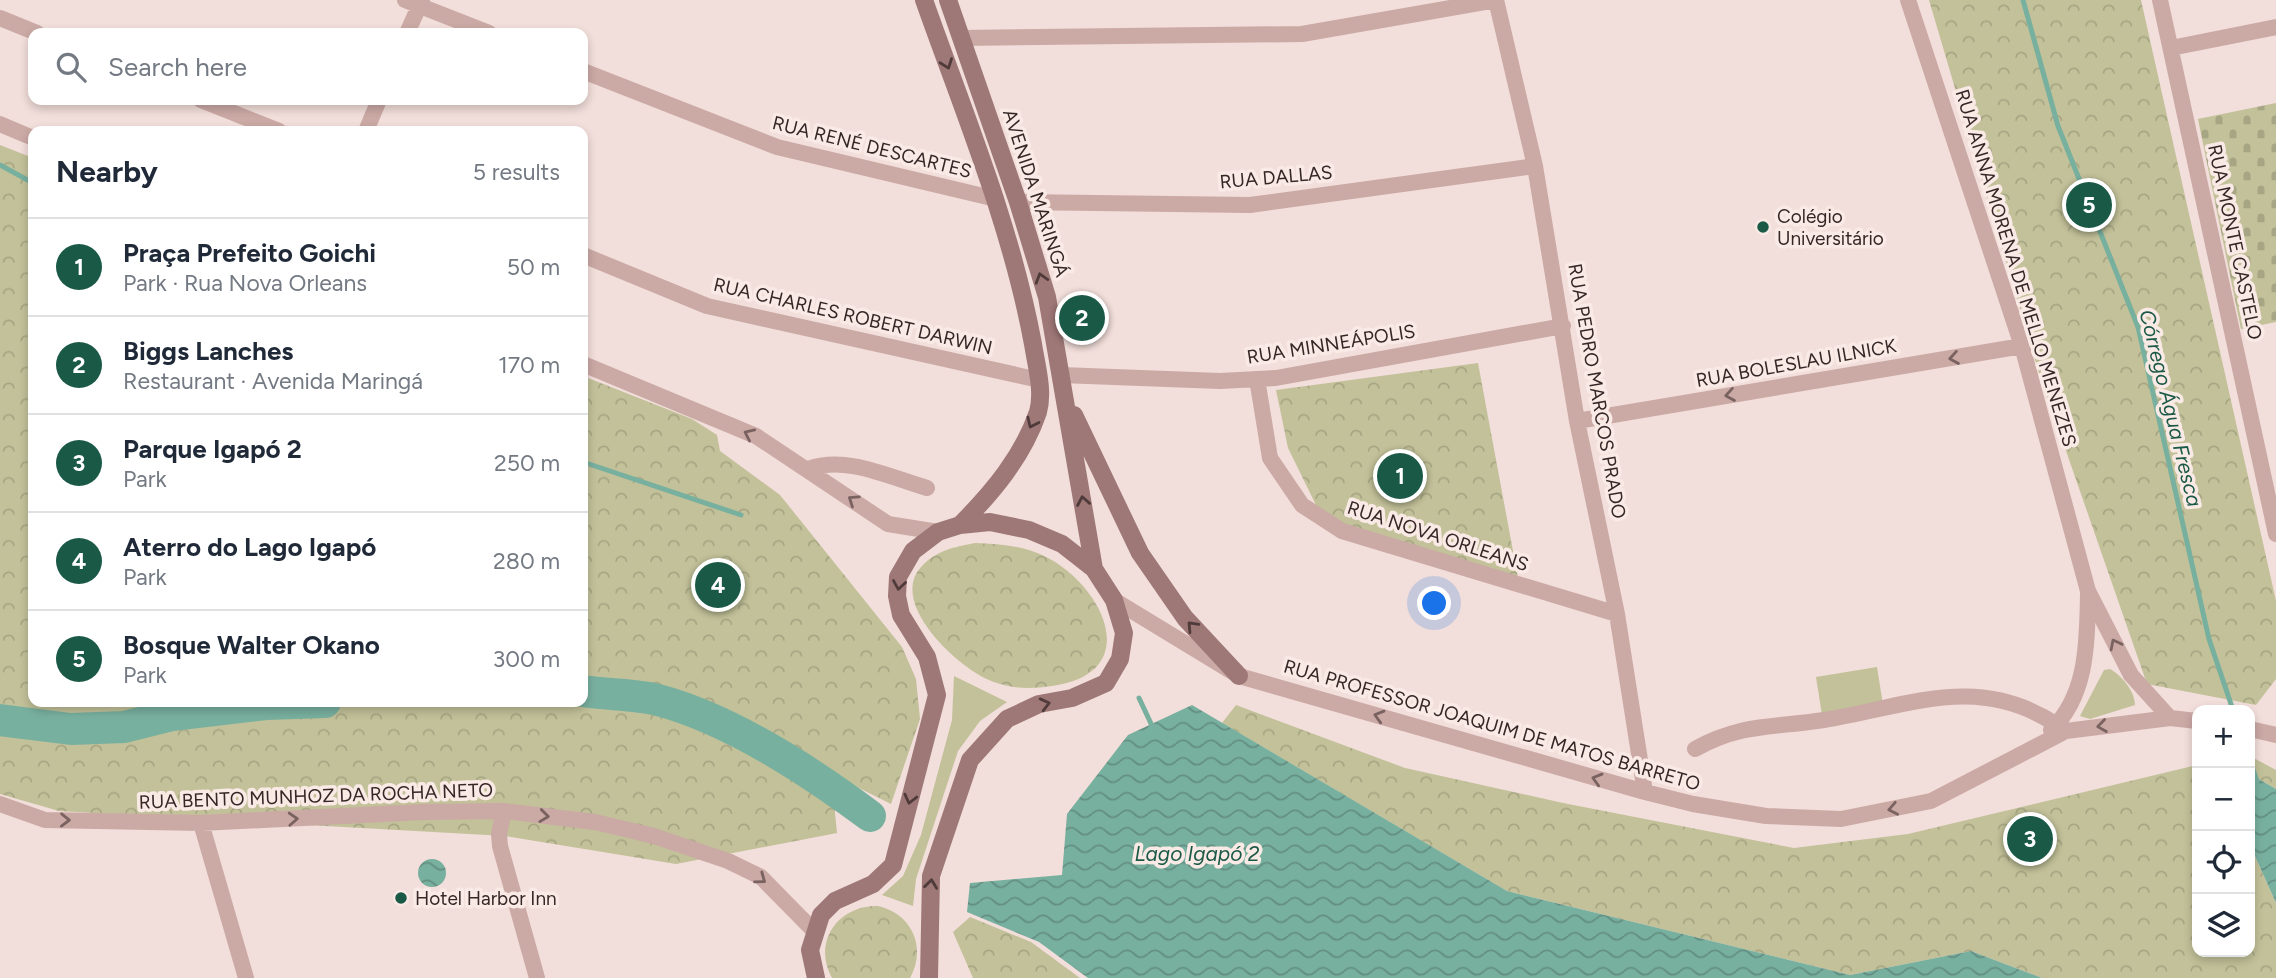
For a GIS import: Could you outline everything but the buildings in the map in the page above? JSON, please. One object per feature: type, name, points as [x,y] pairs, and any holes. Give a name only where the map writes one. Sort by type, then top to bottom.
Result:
[{"type":"main road","name":"AVENIDA MARINGÁ","points":[[924,0],[996,199],[1025,304],[1039,380],[1039,410],[1017,457],[988,497],[960,525]]},
{"type":"main road","name":"AVENIDA MARINGÁ","points":[[948,0],[1018,202],[1047,297],[1094,569]]},
{"type":"main road","points":[[1065,397],[1140,553],[1185,618],[1239,676]]},
{"type":"main road","name":"AVENIDA MARINGÁ","points":[[814,931],[821,915],[835,901],[873,884],[893,865],[937,695],[927,657],[901,615],[897,596],[898,577],[913,551],[938,532],[960,525],[990,522],[1029,530],[1062,544],[1094,569],[1114,600],[1124,633],[1120,659],[1106,683],[1072,698],[1039,704],[1007,719],[970,760],[931,876],[928,920],[931,952],[929,978]]},
{"type":"main road","points":[[814,931],[810,950],[816,978]]},
{"type":"street","points":[[962,38],[1302,34],[1496,0]]},
{"type":"street","name":"RUA PEDRO MARCOS PRADO","points":[[1496,0],[1535,166],[1577,421],[1617,614],[1645,792]]},
{"type":"street","name":"RUA ANNA MORENA DE MELLO MENEZES","points":[[1908,0],[2022,346],[2088,591]]},
{"type":"street","name":"RUA MONTE CASTELO","points":[[2160,0],[2276,534]]},
{"type":"street","points":[[408,28],[415,2],[477,28]]},
{"type":"street","points":[[0,18],[28,29]]},
{"type":"street","points":[[2171,48],[2276,27]]},
{"type":"street","name":"RUA RENÉ DESCARTES","points":[[588,73],[777,148],[996,199]]},
{"type":"street","points":[[214,105],[266,126]]},
{"type":"street","points":[[368,126],[377,105]]},
{"type":"street","points":[[0,124],[28,136]]},
{"type":"street","name":"RUA DALLAS","points":[[1018,202],[1250,205],[1535,166]]},
{"type":"street","name":"RUA CHARLES ROBERT DARWIN","points":[[588,257],[707,306],[1039,380]]},
{"type":"street","name":"RUA MINNEÁPOLIS","points":[[1061,375],[1220,381],[1276,378],[1563,326]]},
{"type":"street","name":"RUA BOLESLAU ILNICK","points":[[1577,421],[2022,346]]},
{"type":"street","points":[[588,366],[755,436],[888,524],[938,532]]},
{"type":"street","name":"RUA NOVA ORLEANS","points":[[1257,379],[1270,458],[1302,505],[1342,531],[1617,614]]},
{"type":"street","points":[[808,469],[825,463],[843,464],[927,488]]},
{"type":"street","points":[[2088,591],[2131,675],[2170,718]]},
{"type":"street","points":[[2030,750],[2057,725],[2083,674],[2087,656],[2088,591]]},
{"type":"street","name":"RUA PROFESSOR JOAQUIM DE MATOS BARRETO","points":[[1114,600],[1239,676],[1645,792],[1693,804],[1766,816],[1841,819],[1931,801],[2066,731],[2170,718],[2192,721]]},
{"type":"street","points":[[1695,749],[1717,737],[1748,727],[1823,720],[1932,696],[1973,697],[2007,703],[2043,715],[2057,725]]},
{"type":"street","name":"RUA BENTO MUNHOZ DA ROCHA NETO","points":[[0,804],[45,820],[201,823],[423,811],[504,811],[595,822],[654,836],[761,877],[814,931]]},
{"type":"street","points":[[504,811],[499,834],[500,846],[537,978]]},
{"type":"street","points":[[201,823],[246,978]]},
{"type":"green space","points":[[1929,0],[2141,0],[2276,601],[2276,679],[2256,705],[2147,684],[2039,373]]},
{"type":"green space","points":[[2276,103],[2276,322],[2241,329],[2198,119]]},
{"type":"green space","points":[[0,145],[28,156],[28,707],[588,707],[588,378],[692,419],[717,435],[720,451],[780,495],[902,647],[916,679],[920,719],[891,804],[831,774],[837,833],[676,864],[505,836],[59,811],[0,794]]},
{"type":"green space","points":[[1478,363],[1518,578],[1348,528],[1316,505],[1288,448],[1276,390]]},
{"type":"green space","points":[[975,543],[1009,546],[1042,555],[1064,568],[1082,585],[1097,605],[1105,626],[1106,646],[1099,664],[1081,678],[1052,686],[1016,687],[994,682],[980,675],[947,650],[920,616],[913,598],[913,581],[922,566],[934,556]]},
{"type":"green space","points":[[1877,667],[1883,705],[1822,715],[1816,677]]},
{"type":"green space","points":[[2110,669],[2127,684],[2135,705],[2090,719],[2080,716],[2104,670]]},
{"type":"green space","points":[[954,676],[1007,702],[980,721],[958,751],[916,879],[913,906],[882,895],[903,876],[921,835],[952,720]]},
{"type":"green space","points":[[1236,705],[1405,768],[1563,803],[1794,848],[1908,834],[2192,766],[2192,957],[2255,957],[2255,856],[2276,903],[2276,978],[2042,978],[1971,951],[1850,975],[1507,891],[1222,723]]},
{"type":"green space","points":[[2255,759],[2276,770],[2276,789],[2255,777]]},
{"type":"green space","points":[[878,906],[900,916],[913,933],[917,955],[910,978],[832,978],[825,951],[832,928],[851,912]]},
{"type":"green space","points":[[970,917],[1031,942],[1080,978],[973,978],[953,932]]},
{"type":"water","name":"Lago Igapó 2","points":[[1192,705],[1507,891],[1850,975],[1971,951],[2042,978],[1088,978],[1039,942],[967,912],[970,883],[1062,875],[1067,814],[1128,735]]},
{"type":"water","points":[[2255,777],[2276,789],[2276,903],[2255,856]]},
{"type":"water","points":[[432,859],[442,863],[446,873],[442,883],[432,887],[422,883],[418,873],[422,863]]},
{"type":"waterway","name":"Córrego Água Fresca","points":[[2023,0],[2058,126],[2138,327],[2209,639],[2231,705]]},
{"type":"waterway","points":[[0,165],[28,180]]},
{"type":"waterway","points":[[588,464],[741,515]]},
{"type":"waterway","points":[[588,692],[658,700],[713,720],[796,765],[870,816]]},
{"type":"waterway","points":[[1139,698],[1154,730]]},
{"type":"waterway","points":[[0,720],[71,729],[124,727],[172,715],[240,707]]},
{"type":"waterway","name":"Córrego Água Fresca","points":[[2252,768],[2257,781]]},
{"type":"place","name":"Bosque Walter Okano","points":[[2089,205]]},
{"type":"place","name":"Colégio Universitário","points":[[1763,227]]},
{"type":"place","name":"Biggs Lanches","points":[[1082,318]]},
{"type":"place","name":"Praça Prefeito Goichi","points":[[1400,476]]},
{"type":"place","name":"Aterro do Lago Igapó","points":[[718,585]]},
{"type":"place","name":"Parque Igapó 2","points":[[2030,839]]},
{"type":"place","name":"Hotel Harbor Inn","points":[[401,898]]}]
